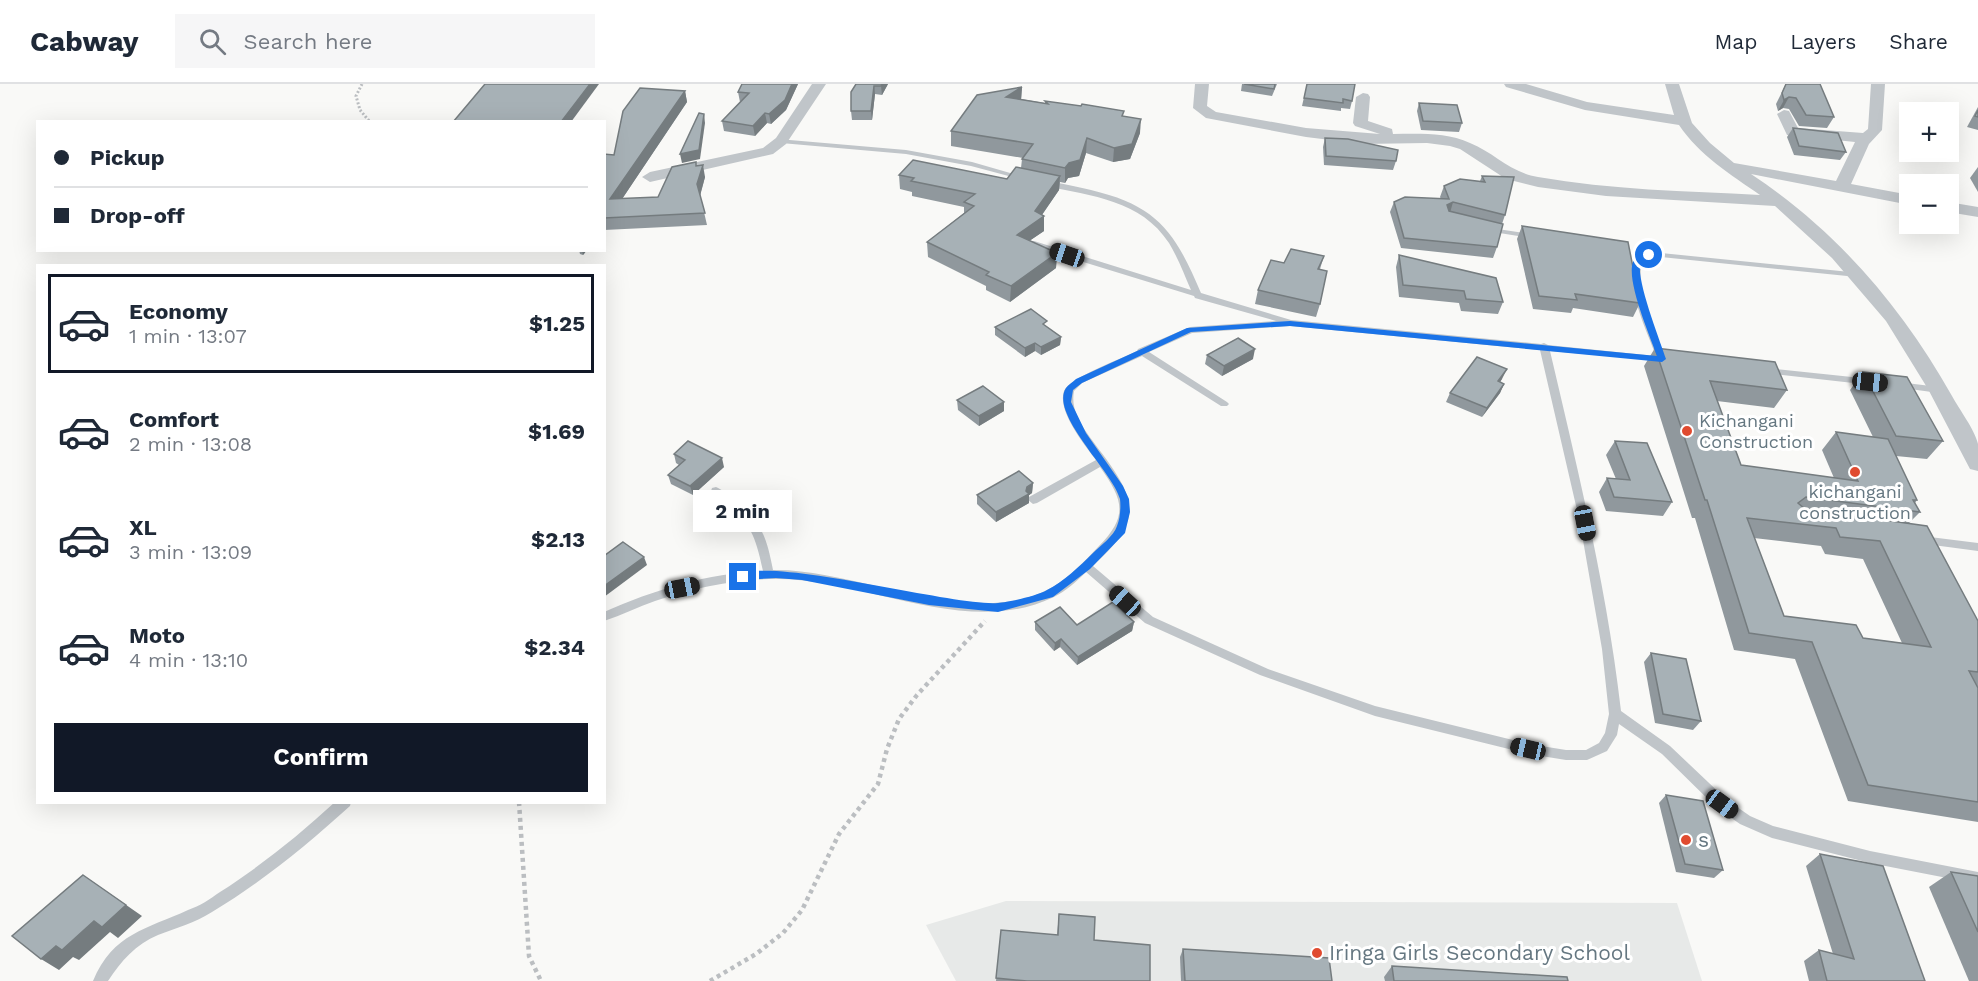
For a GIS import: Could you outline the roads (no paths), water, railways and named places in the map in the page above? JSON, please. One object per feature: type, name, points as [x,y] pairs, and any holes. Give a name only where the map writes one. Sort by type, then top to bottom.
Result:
[{"type":"street","points":[[650,177],[768,151],[781,141],[819,84]]},
{"type":"street","points":[[1202,84],[1200,108],[1211,115],[1330,136],[1364,139],[1403,137],[1461,144],[1512,176],[1538,182],[1606,191],[1779,201]]},
{"type":"street","points":[[1511,84],[1585,106],[1684,121]]},
{"type":"street","points":[[1672,84],[1684,121],[1710,152],[1779,201],[1820,236],[1858,275],[1887,312],[1939,390],[1978,464]]},
{"type":"street","points":[[1842,185],[1862,142],[1875,130],[1878,84]]},
{"type":"street","points":[[1364,97],[1360,123],[1403,137]]},
{"type":"street","points":[[1784,114],[1792,132],[1867,138]]},
{"type":"street","points":[[1730,166],[1842,185],[1899,198]]},
{"type":"street","points":[[1959,209],[1978,212]]},
{"type":"lane","points":[[781,141],[919,158],[1098,193],[1130,203],[1153,217],[1164,229],[1188,270],[1198,296]]},
{"type":"lane","points":[[1478,227],[1542,238]]},
{"type":"lane","points":[[1031,243],[1290,323]]},
{"type":"lane","points":[[1632,251],[1649,255],[1858,275]]},
{"type":"lane","points":[[1649,255],[1640,258],[1636,264],[1637,283],[1662,359]]},
{"type":"lane","points":[[606,616],[638,602],[682,588],[743,577],[769,575],[802,576],[929,601],[998,608],[1049,594],[1086,566],[1121,530],[1125,512],[1124,499],[1119,486],[1082,434],[1067,402],[1069,389],[1079,381],[1190,330],[1290,323],[1673,360]]},
{"type":"lane","points":[[1086,566],[1149,620],[1264,672],[1375,711],[1528,749],[1587,755],[1603,747],[1611,735],[1615,714],[1608,649],[1585,523],[1544,346]]},
{"type":"lane","points":[[1141,351],[1224,404]]},
{"type":"lane","points":[[1754,369],[1882,383]]},
{"type":"lane","points":[[1893,384],[1939,390]]},
{"type":"lane","points":[[1033,500],[1101,462]]},
{"type":"lane","points":[[716,491],[753,524],[759,534],[769,575]]},
{"type":"lane","points":[[1906,537],[1978,547]]},
{"type":"lane","points":[[1615,714],[1671,754],[1722,804],[1745,820],[1773,832],[1870,857],[1978,878]]},
{"type":"lane","points":[[100,981],[126,946],[144,934],[178,923],[206,909],[280,857],[343,804]]},
{"type":"place","name":"Kichangani Construction","points":[[1687,431]]},
{"type":"place","name":"kichangani construction","points":[[1855,472]]},
{"type":"place","name":"s","points":[[1686,840]]},
{"type":"place","name":"Iringa Girls Secondary School","points":[[1317,953]]}]
